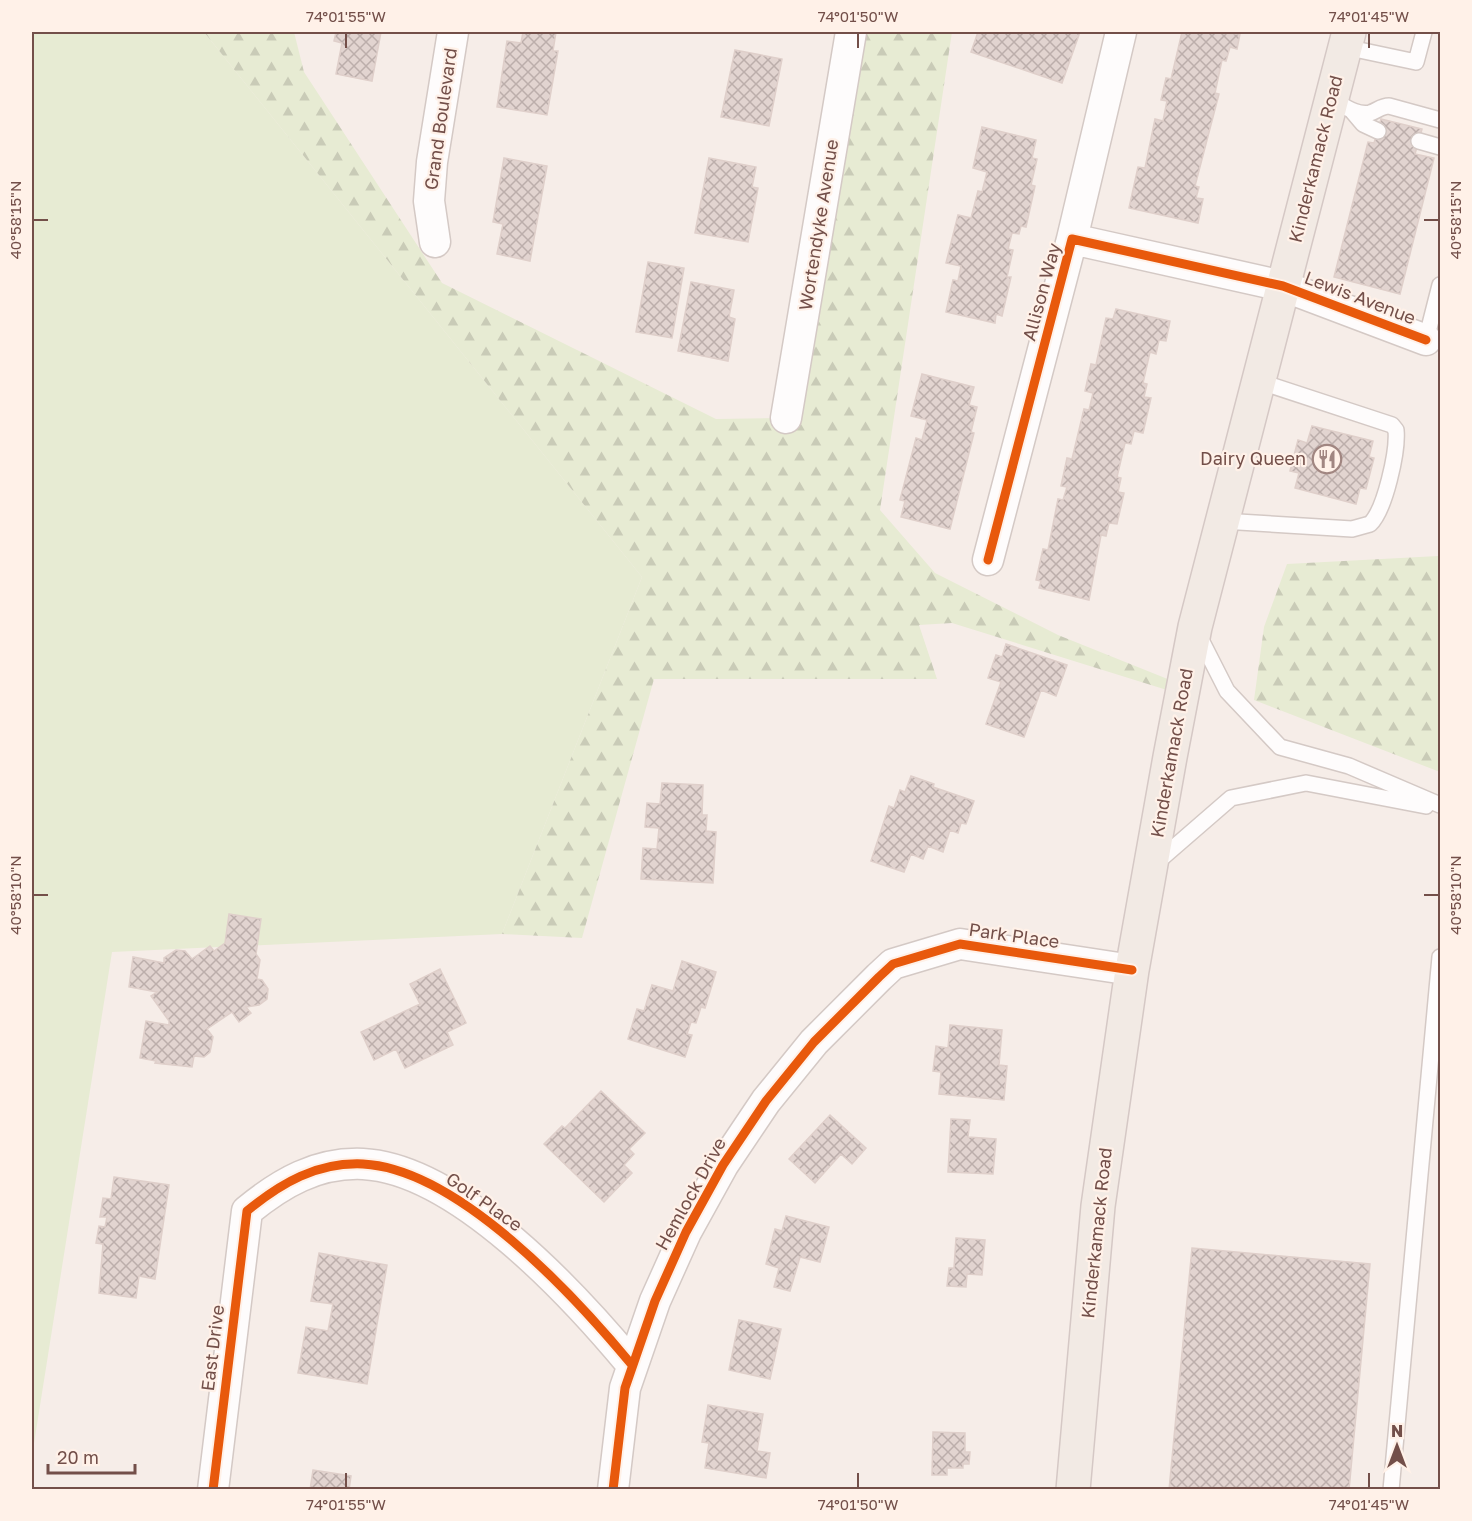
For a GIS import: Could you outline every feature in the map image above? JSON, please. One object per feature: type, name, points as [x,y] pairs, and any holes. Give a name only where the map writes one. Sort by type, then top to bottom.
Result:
[{"type":"main road","name":"Kinderkamack Road","points":[[1073,1490],[1098,1206],[1132,970],[1195,627],[1283,286],[1342,105],[1347,39]]},
{"type":"street","name":"Grand Boulevard","points":[[435,242],[430,191],[453,32]]},
{"type":"street","name":"Wortendyke Avenue","points":[[786,418],[851,32]]},
{"type":"street","name":"Allison Way","points":[[988,560],[1072,239],[1121,32]]},
{"type":"street","name":"Allison Way","points":[[1072,239],[1283,286]]},
{"type":"street","name":"Lewis Avenue","points":[[1283,286],[1426,340]]},
{"type":"street","name":"Park Place","points":[[893,964],[960,944],[1132,970]]},
{"type":"street","name":"Hemlock Drive","points":[[613,1490],[626,1388],[655,1301],[681,1242],[723,1164],[766,1101],[814,1042],[893,964]]},
{"type":"street","name":"Golf Place","points":[[247,1211],[276,1187],[306,1172],[334,1166],[362,1164],[393,1169],[425,1181],[484,1220],[533,1258],[585,1308],[633,1365]]},
{"type":"street","name":"East Drive","points":[[213,1490],[247,1211]]},
{"type":"lane","points":[[1347,39],[1416,62],[1424,32]]},
{"type":"lane","points":[[1342,105],[1364,113],[1389,106],[1440,120]]},
{"type":"lane","points":[[1342,105],[1363,124],[1378,131]]},
{"type":"lane","points":[[1419,141],[1440,147]]},
{"type":"lane","points":[[1426,340],[1440,285]]},
{"type":"lane","points":[[1222,521],[1352,529],[1370,524],[1380,509],[1395,449],[1396,430],[1392,425],[1258,381]]},
{"type":"lane","points":[[1195,627],[1227,691],[1280,747],[1349,766],[1440,807]]},
{"type":"lane","points":[[1152,867],[1231,798],[1306,783],[1440,807]]},
{"type":"lane","points":[[1391,1490],[1440,957]]},
{"type":"green space","points":[[32,32],[204,32],[642,577],[502,934],[112,952],[32,1456]]},
{"type":"green space","points":[[204,32],[294,32],[304,72],[442,283],[716,419],[787,418],[851,32],[952,32],[880,510],[935,573],[1058,635],[1185,686],[1183,695],[952,623],[919,625],[937,679],[654,679],[582,938],[502,934],[642,577]]},
{"type":"green space","points":[[1440,548],[1440,772],[1254,700],[1264,627],[1287,564],[1438,556]]},
{"type":"building","points":[[336,32],[381,32],[372,81],[336,74],[342,43],[334,41]]},
{"type":"building","points":[[523,32],[556,32],[553,51],[558,51],[547,115],[497,107],[507,41],[521,43]]},
{"type":"building","points":[[978,32],[1080,32],[1062,83],[971,52]]},
{"type":"building","points":[[1182,32],[1240,34],[1237,49],[1230,47],[1226,61],[1222,60],[1215,93],[1219,94],[1195,186],[1199,187],[1196,198],[1203,199],[1198,223],[1129,208],[1138,167],[1145,168],[1155,119],[1163,121],[1167,101],[1161,100],[1166,78],[1171,79]]},
{"type":"building","points":[[735,50],[782,59],[769,126],[721,117]]},
{"type":"building","points":[[1381,119],[1422,129],[1415,154],[1434,158],[1400,294],[1334,277],[1368,142],[1374,143]]},
{"type":"building","points":[[982,127],[1036,140],[1032,158],[1037,159],[1031,185],[1035,186],[1026,227],[1021,226],[1019,234],[1012,233],[1008,249],[1013,250],[1007,277],[1011,277],[1002,316],[996,314],[995,323],[946,312],[953,280],[958,281],[961,266],[946,263],[958,215],[971,218],[978,191],[982,192],[987,172],[973,168]]},
{"type":"building","points":[[504,158],[547,166],[530,261],[497,254],[503,224],[493,222]]},
{"type":"building","points":[[709,158],[756,167],[752,187],[758,188],[748,242],[695,233]]},
{"type":"building","points":[[648,262],[684,268],[672,338],[636,332]]},
{"type":"building","points":[[691,282],[734,290],[729,317],[735,319],[728,361],[678,351]]},
{"type":"building","points":[[1116,309],[1170,321],[1166,341],[1159,340],[1156,354],[1150,352],[1143,383],[1147,384],[1144,397],[1151,398],[1143,433],[1134,431],[1131,444],[1125,443],[1117,477],[1121,478],[1118,492],[1124,493],[1117,524],[1109,523],[1106,536],[1101,535],[1089,600],[1039,588],[1041,581],[1036,580],[1043,549],[1048,550],[1058,499],[1063,500],[1067,487],[1061,486],[1067,458],[1072,459],[1084,409],[1089,410],[1093,393],[1085,391],[1091,364],[1096,365],[1106,318],[1113,319]]},
{"type":"building","points":[[922,374],[974,387],[969,405],[977,407],[971,432],[974,433],[950,529],[901,517],[905,501],[900,500],[916,438],[922,440],[927,420],[911,416]]},
{"type":"building","points":[[1312,426],[1373,441],[1369,457],[1374,458],[1366,489],[1360,488],[1356,504],[1295,488],[1299,473],[1290,471],[1298,440],[1307,443]]},
{"type":"building","points":[[1006,644],[1067,665],[1056,696],[1041,690],[1024,737],[986,724],[1001,682],[988,678],[996,655],[1002,657]]},
{"type":"building","points":[[911,776],[934,784],[933,787],[974,801],[966,824],[961,823],[958,833],[950,830],[943,852],[928,846],[923,859],[911,854],[904,872],[871,861],[889,806],[894,808],[900,790],[905,792]]},
{"type":"building","points":[[662,783],[703,785],[702,815],[707,815],[706,831],[716,832],[713,883],[641,879],[643,848],[657,849],[659,828],[645,827],[647,803],[660,804]]},
{"type":"building","points":[[229,914],[261,919],[256,954],[260,960],[257,979],[262,980],[268,989],[267,999],[259,1005],[246,1007],[251,1013],[239,1022],[232,1012],[207,1029],[213,1037],[210,1052],[204,1057],[194,1056],[192,1067],[155,1063],[156,1061],[140,1058],[146,1021],[169,1025],[169,1021],[151,996],[157,992],[129,987],[133,957],[164,963],[164,958],[176,950],[185,951],[192,959],[210,946],[214,951],[225,943]]},
{"type":"building","points":[[682,961],[716,972],[705,1008],[701,1007],[696,1023],[691,1022],[687,1034],[692,1035],[685,1057],[628,1039],[637,1009],[644,1011],[652,985],[673,991]]},
{"type":"building","points":[[440,969],[466,1023],[447,1032],[453,1045],[405,1068],[396,1049],[374,1060],[361,1032],[420,1004],[410,984]]},
{"type":"building","points":[[950,1025],[1002,1030],[999,1065],[1007,1066],[1004,1100],[939,1094],[941,1072],[933,1071],[936,1046],[948,1048]]},
{"type":"building","points":[[601,1091],[645,1133],[629,1149],[634,1154],[624,1165],[632,1173],[604,1202],[544,1144],[562,1126],[565,1128]]},
{"type":"building","points":[[830,1115],[866,1148],[852,1164],[841,1154],[815,1183],[789,1159]]},
{"type":"building","points":[[951,1119],[970,1120],[968,1137],[996,1139],[993,1174],[948,1172]]},
{"type":"building","points":[[114,1177],[169,1185],[155,1279],[139,1276],[136,1298],[99,1293],[103,1244],[96,1243],[99,1226],[105,1227],[107,1217],[100,1217],[103,1198],[111,1199]]},
{"type":"building","points":[[786,1216],[829,1227],[820,1262],[800,1257],[790,1291],[774,1287],[779,1268],[766,1264],[775,1229],[782,1231]]},
{"type":"building","points":[[956,1238],[985,1240],[982,1275],[967,1274],[966,1287],[947,1286],[949,1268],[954,1268]]},
{"type":"building","points":[[1192,1248],[1370,1264],[1349,1490],[1169,1490]]},
{"type":"building","points":[[319,1253],[387,1265],[367,1384],[298,1373],[306,1327],[328,1331],[333,1304],[311,1301]]},
{"type":"building","points":[[739,1320],[781,1329],[770,1379],[729,1370]]},
{"type":"building","points":[[708,1405],[763,1414],[757,1451],[770,1453],[766,1478],[705,1468],[709,1443],[702,1442]]},
{"type":"building","points":[[933,1432],[965,1433],[965,1452],[970,1452],[969,1464],[963,1464],[963,1468],[947,1468],[947,1475],[932,1475]]},
{"type":"building","points":[[313,1470],[351,1476],[349,1490],[310,1490]]},
{"type":"cycle path","points":[[988,560],[1072,239],[1283,286],[1426,340]]},
{"type":"cycle path","points":[[613,1490],[625,1388],[655,1301],[686,1232],[723,1165],[766,1101],[814,1042],[893,964],[960,944],[1132,970]]},
{"type":"cycle path","points":[[213,1490],[247,1211],[287,1183],[315,1171],[346,1164],[363,1164],[399,1171],[437,1188],[475,1211],[546,1272],[608,1336],[632,1365]]},
{"type":"place","name":"Dairy Queen","points":[[1327,459]]}]
